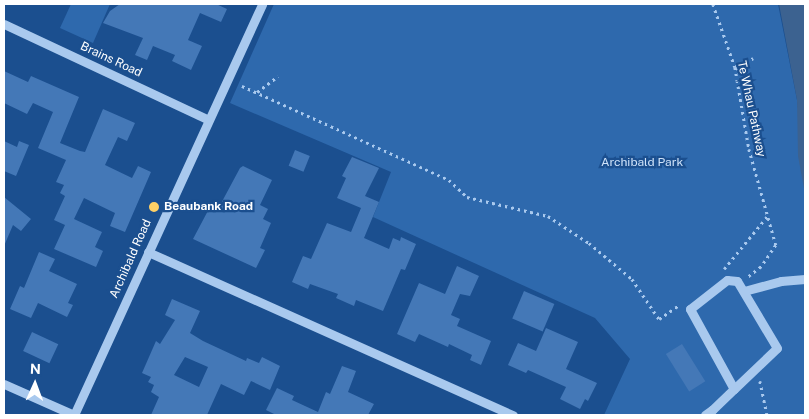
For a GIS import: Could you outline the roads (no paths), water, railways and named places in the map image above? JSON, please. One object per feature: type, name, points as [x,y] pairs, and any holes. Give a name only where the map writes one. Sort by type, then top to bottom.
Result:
[{"type":"street","name":"Archibald Road","points":[[74,415],[262,4]]},
{"type":"street","name":"Brains Road","points":[[4,24],[208,119]]},
{"type":"street","points":[[148,252],[512,415]]},
{"type":"street","points":[[744,292],[781,281],[805,279]]},
{"type":"street","points":[[705,415],[734,390],[777,348],[738,281],[727,280],[690,308],[734,390]]},
{"type":"street","points":[[4,384],[74,415]]},
{"type":"place","name":"Beaubank Road","points":[[154,207]]},
{"type":"park label","name":"Archibald Park","points":[[642,163]]}]
